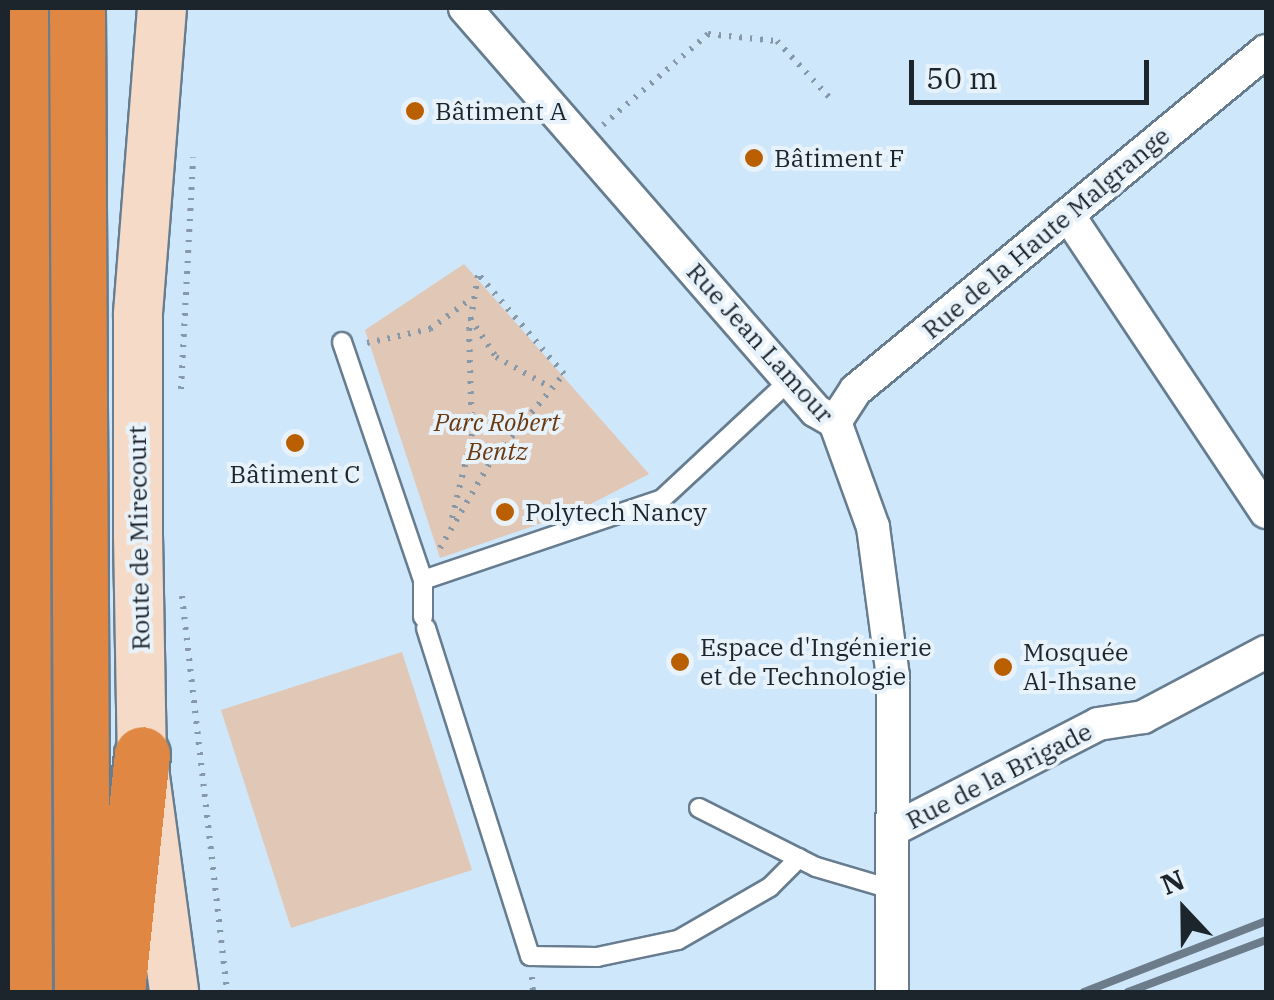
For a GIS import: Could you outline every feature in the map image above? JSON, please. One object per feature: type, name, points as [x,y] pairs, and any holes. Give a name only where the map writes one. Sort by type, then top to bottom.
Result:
[{"type":"highway","points":[[20,8],[24,992]]},
{"type":"highway","points":[[77,8],[82,992]]},
{"type":"highway","points":[[117,992],[142,754]]},
{"type":"main road","name":"Route de Mirecourt","points":[[149,8],[154,82]]},
{"type":"main road","name":"Route de Mirecourt","points":[[162,8],[138,315],[142,754],[174,992]]},
{"type":"street","name":"Rue Jean Lamour","points":[[464,8],[816,411],[836,422],[881,564],[894,676],[892,992]]},
{"type":"street","name":"Rue de la Haute Malgrange","points":[[836,422],[856,390],[1266,51]]},
{"type":"street","points":[[1068,215],[1266,512]]},
{"type":"street","name":"Rue de la Brigade","points":[[896,828],[1098,724],[1143,717],[1266,652]]},
{"type":"lane","points":[[342,342],[423,580],[424,623],[530,956],[611,955],[678,940],[770,887],[799,858]]},
{"type":"lane","points":[[423,580],[662,499],[790,380]]},
{"type":"lane","points":[[699,808],[799,858],[894,890]]},
{"type":"path","points":[[583,142],[708,34],[777,42],[829,97]]},
{"type":"path","points":[[180,397],[194,142]]},
{"type":"path","points":[[423,580],[491,461],[564,374],[479,273],[470,316],[472,436],[449,529]]},
{"type":"path","points":[[342,342],[411,336],[472,297]]},
{"type":"path","points":[[470,316],[496,357],[550,387]]},
{"type":"path","points":[[180,578],[227,992]]},
{"type":"green space","name":"Parc Robert Bentz","points":[[464,264],[649,474],[577,511],[440,558],[365,330]]},
{"type":"green space","points":[[402,652],[472,870],[291,928],[221,710]]},
{"type":"railway","points":[[1084,992],[1266,921]]},
{"type":"railway","points":[[1128,992],[1266,940]]},
{"type":"place","name":"Bâtiment A","points":[[415,111]]},
{"type":"place","name":"Bâtiment F","points":[[754,158]]},
{"type":"place","name":"Bâtiment C","points":[[295,443]]},
{"type":"place","name":"Polytech Nancy","points":[[505,512]]},
{"type":"place","name":"Espace d'Ingénierie et de Technologie","points":[[680,662]]},
{"type":"place","name":"Mosquée Al-Ihsane","points":[[1003,667]]}]
